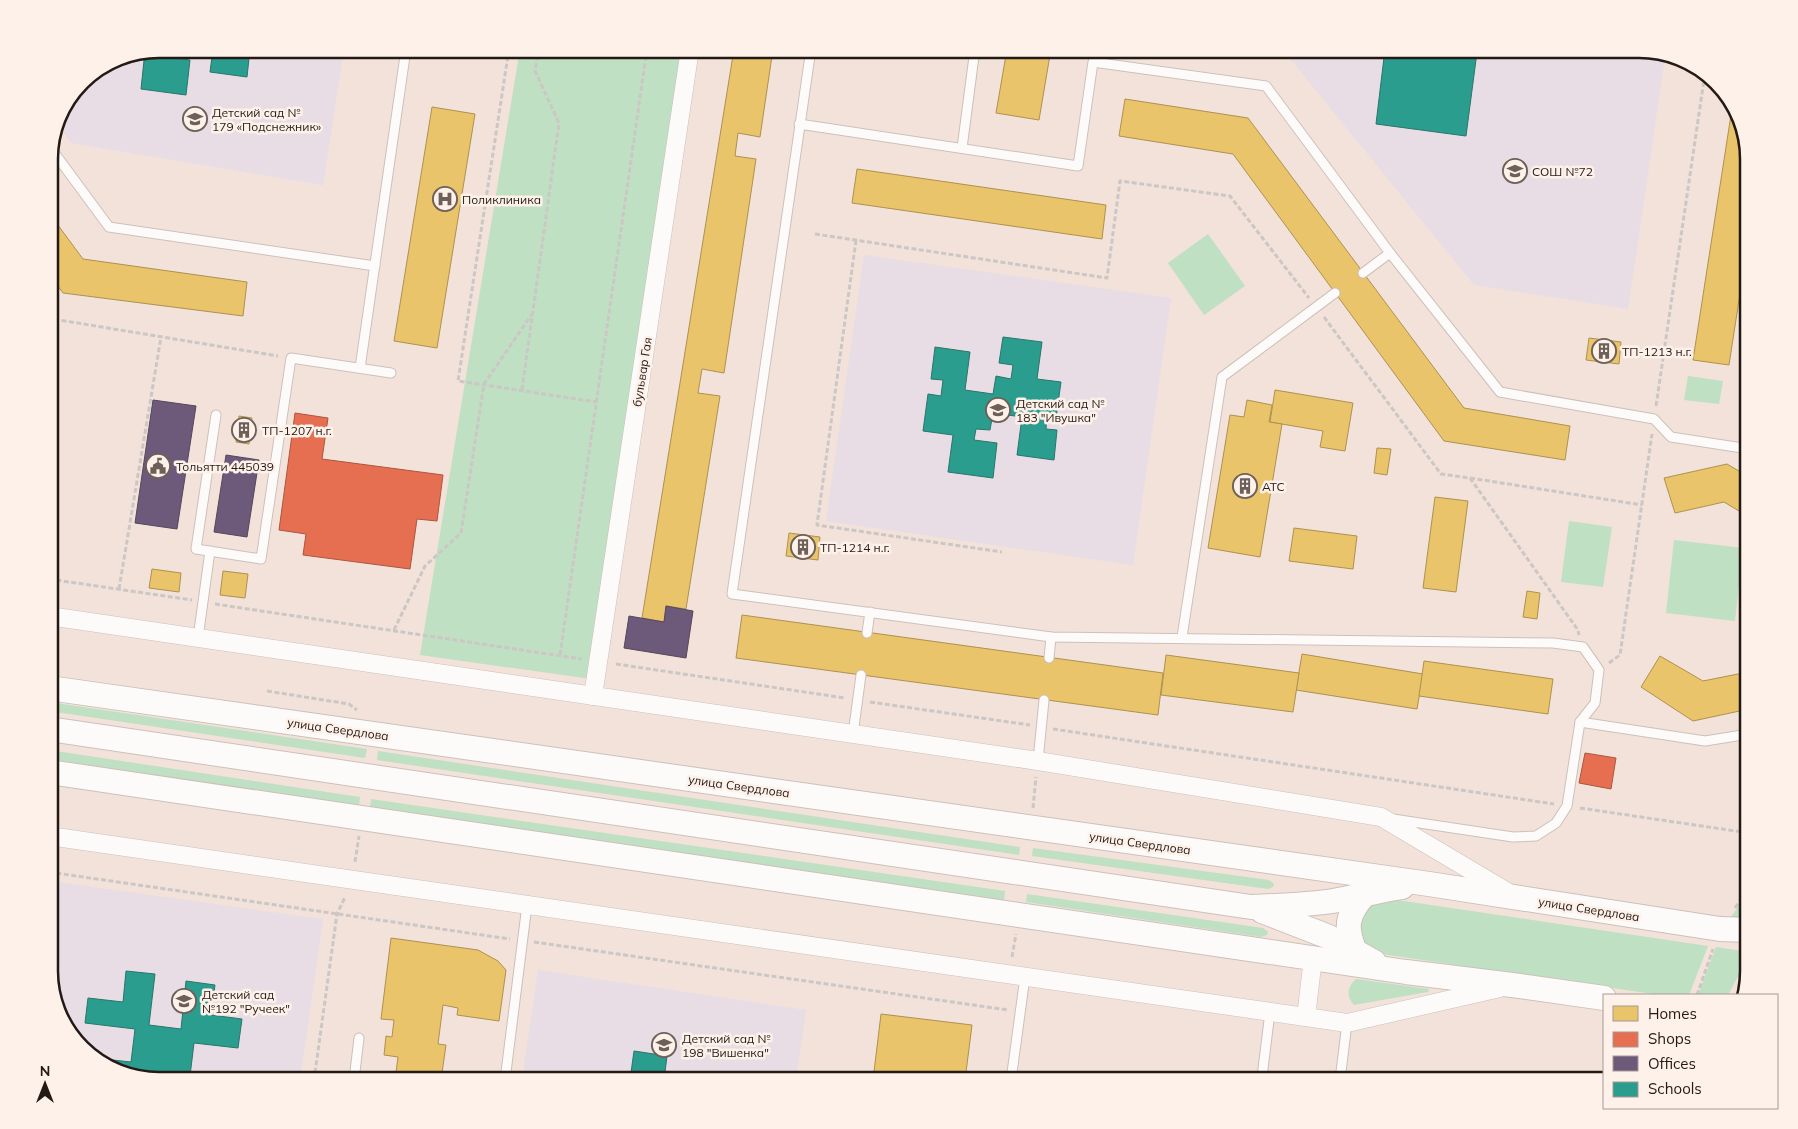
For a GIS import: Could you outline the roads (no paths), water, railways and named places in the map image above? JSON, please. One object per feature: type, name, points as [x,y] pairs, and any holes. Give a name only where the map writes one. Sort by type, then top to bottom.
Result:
[{"type":"main road","name":"улица Свердлова","points":[[58,689],[1429,884],[1720,930],[1740,930]]},
{"type":"main road","name":"улица Свердлова","points":[[58,730],[1251,907],[1299,905],[1364,895],[1380,890],[1429,884]]},
{"type":"main road","name":"улица Свердлова","points":[[58,773],[1406,972],[1603,998]]},
{"type":"main road","points":[[1355,952],[1350,938],[1349,921],[1353,908],[1364,895]]},
{"type":"main road","name":"улица Свердлова","points":[[1251,907],[1329,937],[1369,960],[1406,972]]},
{"type":"street","name":"бульвар Гая","points":[[593,696],[689,58]]},
{"type":"street","points":[[58,617],[1038,761],[1381,817],[1518,898]]},
{"type":"street","points":[[58,837],[1347,1023],[1512,985]]},
{"type":"street","points":[[1306,1017],[1313,958]]},
{"type":"lane","points":[[360,368],[405,58]]},
{"type":"lane","points":[[809,58],[732,594],[1051,636],[1553,643],[1583,647],[1598,670],[1595,703],[1580,722],[1567,806],[1556,823],[1536,836],[1513,837],[1381,817]]},
{"type":"lane","points":[[962,148],[975,58]]},
{"type":"lane","points":[[799,124],[1078,166],[1093,62],[1266,86],[1390,253],[1500,392],[1654,419],[1671,438],[1740,448]]},
{"type":"lane","points":[[58,157],[109,227],[374,266]]},
{"type":"lane","points":[[1363,272],[1390,253]]},
{"type":"lane","points":[[1182,637],[1222,377],[1335,293]]},
{"type":"lane","points":[[216,415],[196,549],[261,559],[291,358],[390,372]]},
{"type":"lane","points":[[198,638],[210,551]]},
{"type":"lane","points":[[867,633],[870,612]]},
{"type":"lane","points":[[1049,658],[1051,636]]},
{"type":"lane","points":[[853,734],[861,675]]},
{"type":"lane","points":[[1038,761],[1044,700]]},
{"type":"lane","points":[[1580,722],[1705,741],[1740,735]]},
{"type":"lane","points":[[506,1072],[527,905]]},
{"type":"lane","points":[[1011,1072],[1017,976]]},
{"type":"lane","points":[[1263,1072],[1270,1012]]},
{"type":"lane","points":[[1341,1072],[1347,1023]]},
{"type":"lane","points":[[355,1072],[359,1038]]},
{"type":"place","name":"Детский сад № 179 «Подснежник»","points":[[195,119]]},
{"type":"place","name":"СОШ №72","points":[[1515,171]]},
{"type":"place","name":"Поликлиника","points":[[445,199]]},
{"type":"place","name":"ТП-1213 н.г.","points":[[1604,351]]},
{"type":"place","name":"Детский сад № 183 \"Ивушка\"","points":[[998,410]]},
{"type":"place","name":"ТП-1207 н.г.","points":[[244,430]]},
{"type":"place","name":"Тольятти 445039","points":[[158,466]]},
{"type":"place","name":"АТС","points":[[1245,486]]},
{"type":"place","name":"ТП-1214 н.г.","points":[[803,547]]},
{"type":"place","name":"Детский сад №192 \"Ручеек\"","points":[[184,1001]]},
{"type":"place","name":"Детский сад № 198 \"Вишенка\"","points":[[664,1045]]}]
